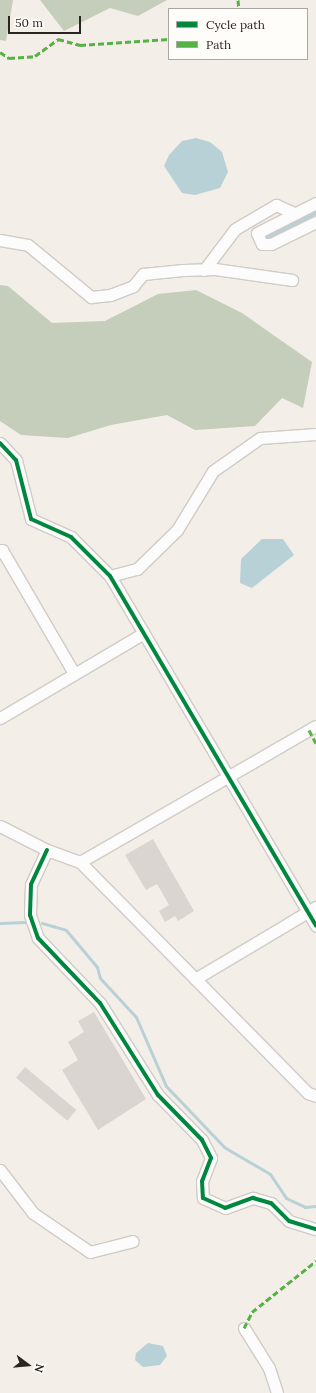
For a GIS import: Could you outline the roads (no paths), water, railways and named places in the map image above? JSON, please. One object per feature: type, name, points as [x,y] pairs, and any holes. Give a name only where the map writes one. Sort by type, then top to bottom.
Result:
[{"type":"street","points":[[316,203],[257,233],[262,244],[271,244],[316,222]]},
{"type":"street","points":[[204,270],[235,229],[276,205],[294,213]]},
{"type":"street","points":[[0,240],[28,245],[91,297],[110,295],[133,286],[143,274],[204,270],[292,280]]},
{"type":"street","points":[[110,576],[137,569],[177,530],[213,471],[242,450],[260,438],[316,434]]},
{"type":"street","points":[[0,443],[16,460],[31,519],[71,537],[110,576],[226,778],[312,909],[316,926]]},
{"type":"street","points":[[0,552],[2,550],[74,673]]},
{"type":"street","points":[[0,718],[144,633]]},
{"type":"street","points":[[80,862],[316,726]]},
{"type":"street","points":[[0,826],[47,850],[80,862],[308,1093],[316,1096]]},
{"type":"street","points":[[47,850],[31,885],[30,915],[38,938],[100,1003],[158,1095],[202,1140],[211,1158],[202,1181],[203,1198],[225,1208],[253,1198],[271,1202],[289,1221],[316,1229]]},
{"type":"street","points":[[195,979],[312,909]]},
{"type":"street","points":[[0,1170],[33,1213],[90,1252],[133,1240]]},
{"type":"street","points":[[244,1328],[269,1368],[277,1393]]},
{"type":"water","points":[[196,138],[210,142],[222,152],[228,172],[220,188],[195,195],[182,193],[164,166],[169,155],[182,141]]},
{"type":"water","points":[[262,539],[283,539],[294,555],[252,588],[240,583],[241,559]]},
{"type":"water","points":[[148,1343],[163,1346],[167,1356],[160,1365],[143,1367],[135,1360],[136,1353]]},
{"type":"waterway","points":[[264,238],[316,213]]},
{"type":"waterway","points":[[0,923],[26,922]]},
{"type":"waterway","points":[[42,923],[66,930],[97,967],[100,978],[136,1017],[166,1086],[224,1147],[270,1174],[286,1198],[305,1207],[316,1206]]}]
